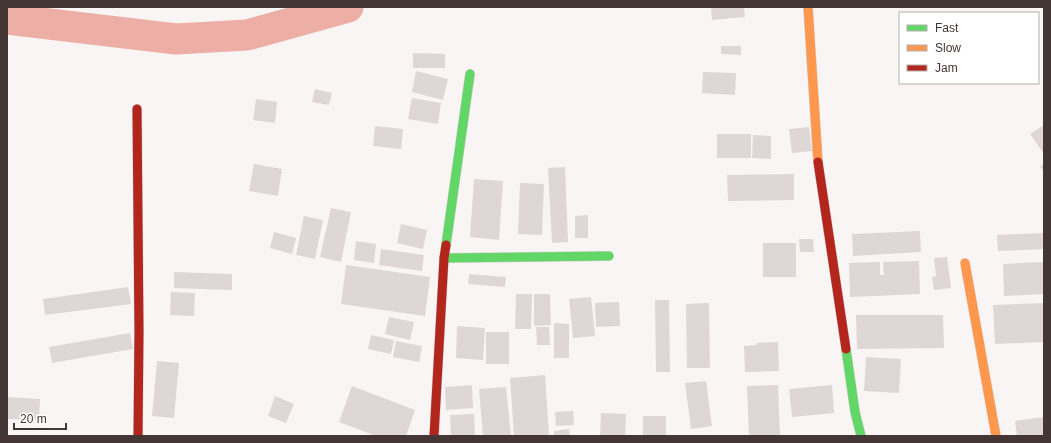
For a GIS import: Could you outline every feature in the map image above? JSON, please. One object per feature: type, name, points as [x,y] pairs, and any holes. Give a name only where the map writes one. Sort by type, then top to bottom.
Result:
[{"type":"street","points":[[808,7],[818,162],[855,412],[860,436]]},
{"type":"street","points":[[434,436],[444,258],[470,74]]},
{"type":"street","points":[[136,109],[139,331],[138,436]]},
{"type":"street","points":[[444,258],[609,256]]},
{"type":"street","points":[[965,263],[996,436]]},
{"type":"building","points":[[744,7],[745,17],[712,20],[711,8]]},
{"type":"building","points":[[721,46],[741,46],[741,55],[721,54]]},
{"type":"building","points":[[413,53],[445,54],[445,68],[413,68]]},
{"type":"building","points":[[416,71],[448,79],[443,100],[412,92]]},
{"type":"building","points":[[703,72],[736,73],[735,95],[702,93]]},
{"type":"building","points":[[315,89],[332,93],[329,105],[312,102]]},
{"type":"building","points":[[412,98],[441,103],[438,124],[408,119]]},
{"type":"building","points":[[256,99],[277,102],[275,123],[253,120]]},
{"type":"building","points":[[1044,125],[1044,154],[1030,134]]},
{"type":"building","points":[[375,126],[403,129],[401,149],[373,146]]},
{"type":"building","points":[[809,127],[812,151],[792,153],[789,129]]},
{"type":"building","points":[[717,134],[751,134],[751,158],[717,158]]},
{"type":"building","points":[[753,135],[771,136],[771,159],[752,158]]},
{"type":"building","points":[[254,164],[282,169],[278,196],[249,191]]},
{"type":"building","points":[[1044,164],[1044,173],[1040,166]]},
{"type":"building","points":[[565,167],[568,242],[552,243],[548,168]]},
{"type":"building","points":[[794,174],[794,200],[728,201],[727,175]]},
{"type":"building","points":[[474,179],[503,181],[499,240],[470,237]]},
{"type":"building","points":[[520,183],[544,184],[542,235],[518,234]]},
{"type":"building","points":[[331,208],[351,212],[341,262],[320,257]]},
{"type":"building","points":[[588,215],[588,238],[575,238],[575,216]]},
{"type":"building","points":[[304,216],[323,220],[315,259],[296,255]]},
{"type":"building","points":[[401,224],[427,230],[423,249],[397,243]]},
{"type":"building","points":[[920,231],[921,252],[853,256],[852,234]]},
{"type":"building","points":[[274,232],[296,238],[292,254],[270,248]]},
{"type":"building","points":[[1044,233],[1044,249],[998,251],[997,235]]},
{"type":"building","points":[[799,239],[813,239],[814,252],[800,252]]},
{"type":"building","points":[[356,241],[376,244],[374,263],[354,260]]},
{"type":"building","points":[[763,243],[796,243],[796,277],[763,277]]},
{"type":"building","points":[[381,249],[424,255],[422,271],[379,265]]},
{"type":"building","points":[[947,257],[951,288],[934,290],[932,277],[936,276],[934,258]]},
{"type":"building","points":[[919,261],[920,294],[850,297],[849,263],[880,262],[880,275],[884,275],[883,262]]},
{"type":"building","points":[[1044,262],[1044,294],[1004,296],[1003,264]]},
{"type":"building","points":[[346,265],[430,277],[425,316],[341,304]]},
{"type":"building","points":[[174,272],[232,274],[232,290],[174,288]]},
{"type":"building","points":[[469,274],[506,277],[505,287],[468,284]]},
{"type":"building","points":[[128,287],[131,304],[45,315],[43,299]]},
{"type":"building","points":[[171,292],[195,293],[194,316],[170,315]]},
{"type":"building","points":[[516,294],[532,294],[531,329],[515,329]]},
{"type":"building","points":[[534,294],[550,294],[551,325],[534,326]]},
{"type":"building","points":[[591,297],[595,336],[573,338],[569,299]]},
{"type":"building","points":[[655,300],[669,300],[670,372],[656,372]]},
{"type":"building","points":[[619,302],[620,326],[596,327],[595,303]]},
{"type":"building","points":[[709,303],[710,368],[687,368],[686,304]]},
{"type":"building","points":[[1044,303],[1044,342],[995,344],[993,305]]},
{"type":"building","points":[[856,315],[943,315],[944,348],[857,349]]},
{"type":"building","points":[[389,317],[414,322],[410,340],[385,334]]},
{"type":"building","points":[[554,323],[569,324],[569,358],[554,358]]},
{"type":"building","points":[[457,326],[485,328],[483,360],[456,358]]},
{"type":"building","points":[[536,327],[549,327],[550,345],[537,345]]},
{"type":"building","points":[[486,332],[509,332],[509,364],[486,364]]},
{"type":"building","points":[[130,333],[133,349],[52,363],[49,347]]},
{"type":"building","points":[[371,335],[394,340],[391,354],[368,349]]},
{"type":"building","points":[[396,341],[422,346],[419,362],[393,357]]},
{"type":"building","points":[[778,342],[779,371],[745,372],[744,346],[757,345],[757,343]]},
{"type":"building","points":[[866,357],[901,359],[899,393],[864,391]]},
{"type":"building","points":[[157,361],[179,363],[174,418],[152,416]]},
{"type":"building","points":[[545,375],[549,435],[514,436],[510,378]]},
{"type":"building","points":[[706,381],[712,426],[691,429],[685,383]]},
{"type":"building","points":[[472,385],[473,408],[446,410],[445,387]]},
{"type":"building","points":[[778,385],[780,435],[749,436],[747,386]]},
{"type":"building","points":[[832,385],[834,413],[792,417],[789,389]]},
{"type":"building","points":[[352,386],[415,410],[406,436],[376,436],[339,422]]},
{"type":"building","points":[[506,387],[511,436],[483,436],[479,389]]},
{"type":"building","points":[[275,396],[294,404],[286,423],[268,416]]},
{"type":"building","points":[[7,397],[40,399],[39,420],[7,419]]},
{"type":"building","points":[[573,411],[574,425],[556,426],[555,412]]},
{"type":"building","points":[[601,413],[626,414],[625,436],[600,436]]},
{"type":"building","points":[[474,414],[475,436],[451,436],[450,415]]},
{"type":"building","points":[[643,416],[666,416],[666,436],[643,435]]},
{"type":"building","points":[[1044,417],[1044,436],[1017,436],[1015,421]]},
{"type":"building","points":[[569,429],[570,436],[554,436],[554,431]]},
{"type":"waterway","points":[[7,19],[176,39],[247,35],[348,7]]},
{"type":"traffic: fast","points":[[446,245],[470,74]]},
{"type":"traffic: fast","points":[[444,258],[609,256]]},
{"type":"traffic: fast","points":[[846,349],[855,412],[861,436]]},
{"type":"traffic: slow","points":[[808,7],[818,162]]},
{"type":"traffic: slow","points":[[965,263],[996,436]]},
{"type":"traffic: jam","points":[[137,109],[139,331],[138,436]]},
{"type":"traffic: jam","points":[[818,162],[846,349]]},
{"type":"traffic: jam","points":[[434,436],[446,245]]}]
